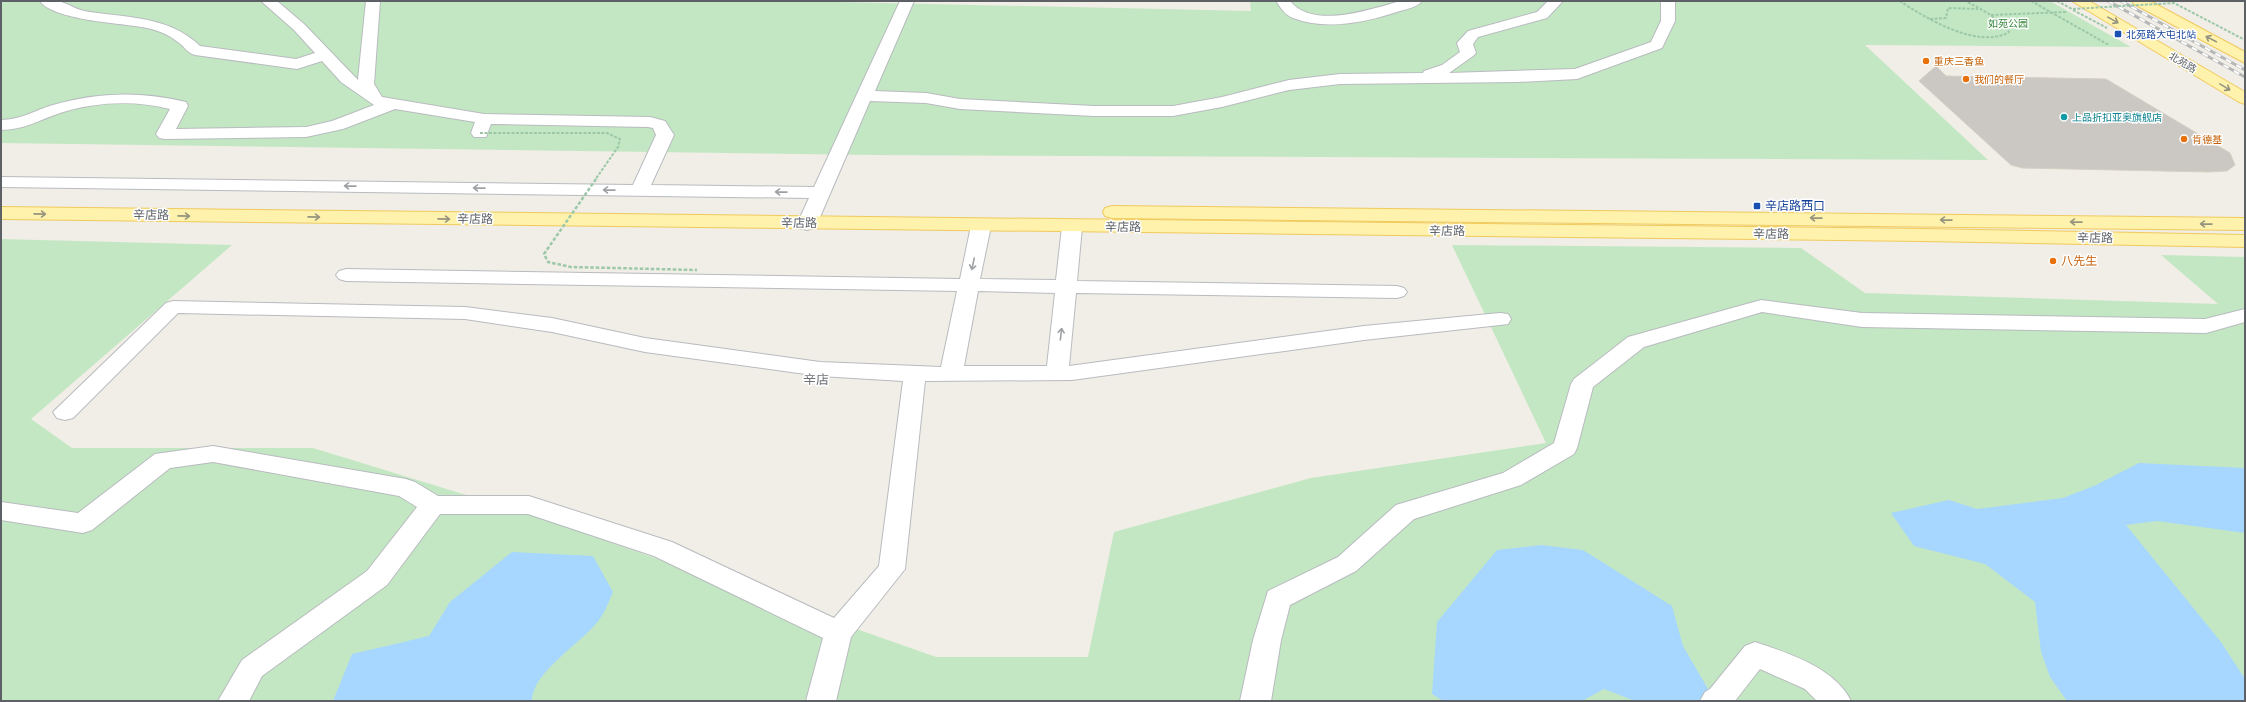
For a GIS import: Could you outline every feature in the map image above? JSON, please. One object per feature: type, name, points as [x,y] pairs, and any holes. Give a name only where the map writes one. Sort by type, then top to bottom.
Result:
[{"type":"main road","points":[[2139,1],[2245,58]]},
{"type":"main road","name":"北苑路","points":[[2076,5],[2097,11],[2245,99]]},
{"type":"main road","name":"辛店路","points":[[1,200],[2245,224]]},
{"type":"main road","name":"辛店路","points":[[1,213],[814,209],[981,226],[1898,235],[2245,241]]},
{"type":"street","points":[[48,1],[63,9],[83,15],[161,27],[187,40],[195,50],[297,64],[324,55]]},
{"type":"street","points":[[268,1],[299,27],[347,79],[385,102],[482,126],[650,122],[659,125],[665,135],[640,190]]},
{"type":"street","points":[[372,1],[374,18],[366,84],[385,102]]},
{"type":"street","points":[[1,182],[640,190],[814,209],[907,1]]},
{"type":"street","points":[[1282,1],[1291,11],[1300,16],[1332,20],[1388,12],[1415,1]]},
{"type":"street","points":[[1422,78],[1448,68],[1468,53],[1465,43],[1473,34],[1542,14],[1556,1]]},
{"type":"street","points":[[864,96],[926,98],[976,105],[1094,111],[1173,111],[1222,102],[1289,85],[1340,79],[1517,78],[1577,74],[1657,44],[1668,21],[1668,1]]},
{"type":"street","points":[[1,126],[22,124],[50,111],[80,102],[103,99],[159,100],[180,106],[164,134],[306,132],[337,125],[385,102]]},
{"type":"street","points":[[951,374],[981,226]]},
{"type":"street","points":[[1057,373],[1072,227]]},
{"type":"street","points":[[346,275],[695,275],[968,285],[1397,292]]},
{"type":"street","points":[[1255,701],[1258,699],[1267,640],[1278,599],[1347,564],[1405,512],[1512,479],[1565,448],[1582,384],[1636,342],[1761,306],[1793,309],[1862,320],[2206,326],[2245,315]]},
{"type":"street","points":[[65,412],[173,307],[465,313],[552,325],[645,345],[820,369],[915,374],[1057,373],[1125,366],[1364,333],[1500,319]]},
{"type":"street","points":[[821,701],[838,633],[892,569],[915,374]]},
{"type":"street","points":[[1,511],[83,523],[164,460],[213,454],[406,488],[433,505],[529,505],[663,549],[838,633]]},
{"type":"street","points":[[233,701],[252,668],[377,578],[433,505]]},
{"type":"street","points":[[1718,699],[1755,654],[1814,680],[1836,701]]},
{"type":"path","points":[[1900,1],[1928,20],[1951,29],[1982,36],[2007,34],[2009,32],[1991,15],[1966,1]]},
{"type":"path","points":[[2031,1],[2109,45]]},
{"type":"path","points":[[2057,1],[2072,9],[2174,3],[2245,40]]},
{"type":"path","points":[[2076,5],[2107,28]]},
{"type":"path","points":[[1928,20],[1946,18],[1948,8],[1981,9]]},
{"type":"path","points":[[1991,15],[2097,11]]},
{"type":"path","points":[[482,126],[603,133],[613,134],[620,139],[618,147],[544,254],[548,262],[556,265],[695,275]]},
{"type":"green space","name":"如苑公园","points":[[1,1],[794,1],[1251,11],[1250,1],[2050,1],[2131,47],[1865,45],[1988,160],[874,155],[1,143]]},
{"type":"green space","points":[[1,239],[232,245],[31,419],[72,448],[313,448],[547,520],[936,657],[1088,657],[1114,532],[1311,478],[1546,443],[1452,245],[1801,248],[1865,293],[2218,304],[2161,255],[2245,257],[2245,701],[1,701]]},
{"type":"water","points":[[2139,463],[2245,468],[2245,533],[2157,521],[2126,525],[2221,642],[2245,679],[2245,701],[2067,701],[2050,677],[2041,652],[2035,602],[1985,564],[1914,546],[1891,513],[1949,500],[1977,509],[2063,498],[2096,485]]},
{"type":"water","points":[[1541,545],[1583,550],[1672,606],[1683,646],[1715,701],[1635,701],[1604,689],[1582,701],[1443,701],[1432,694],[1437,622],[1497,550]]},
{"type":"water","points":[[512,552],[593,556],[613,592],[599,620],[540,679],[534,690],[532,701],[333,701],[352,654],[429,636],[450,602]]},
{"type":"building","name":"上品折扣亚奥旗舰店","points":[[1936,66],[1946,76],[2106,79],[2230,153],[2235,165],[2227,171],[2208,172],[2022,168],[2011,165],[1919,81]]},
{"type":"railway","points":[[2108,1],[2245,77]]},
{"type":"railway","points":[[2121,1],[2245,70]]},
{"type":"place","name":"北苑路大屯北站","points":[[2118,34]]},
{"type":"place","name":"重庆三香鱼","points":[[1926,61]]},
{"type":"place","name":"我们的餐厅","points":[[1966,79]]},
{"type":"place","name":"上品折扣亚奥旗舰店","points":[[2064,117]]},
{"type":"place","name":"肯德基","points":[[2184,139]]},
{"type":"place","name":"辛店路西口","points":[[1757,206]]},
{"type":"place","name":"八先生","points":[[2053,261]]},
{"type":"district","name":"辛店","points":[[816,379]]}]
